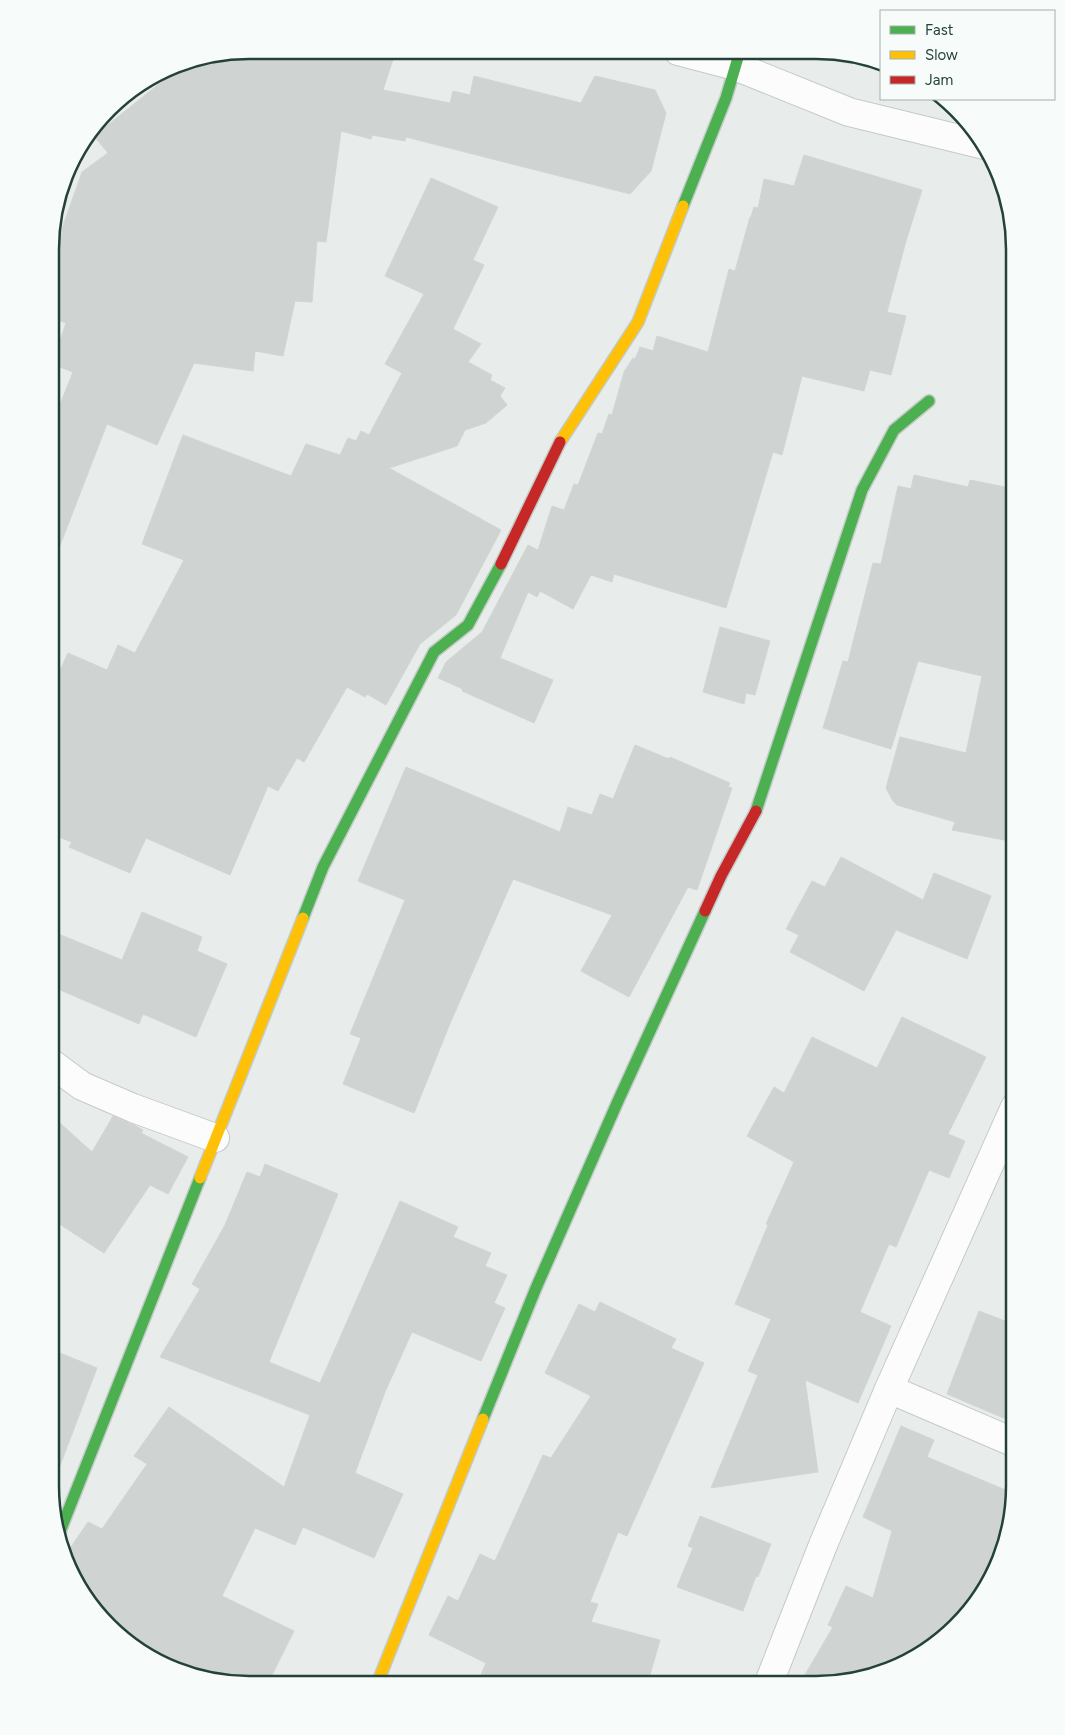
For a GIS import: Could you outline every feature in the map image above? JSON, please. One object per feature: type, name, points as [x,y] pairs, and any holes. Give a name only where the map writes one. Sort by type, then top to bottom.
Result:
[{"type":"street","points":[[62,1525],[323,867],[434,652],[468,624],[508,551],[559,444],[638,322],[726,98],[738,59],[849,112],[974,142]]},
{"type":"street","points":[[380,1676],[536,1288],[618,1101],[721,876],[756,812],[862,490],[894,430],[929,401]]},
{"type":"street","points":[[59,1070],[82,1086],[133,1108],[215,1138]]},
{"type":"street","points":[[772,1676],[823,1545],[889,1389],[1006,1127]]},
{"type":"street","points":[[889,1389],[1006,1439]]},
{"type":"building","points":[[236,59],[393,59],[383,90],[450,103],[453,91],[470,95],[474,76],[581,103],[595,76],[655,90],[666,113],[651,171],[630,194],[406,137],[405,141],[372,135],[371,139],[341,131],[326,242],[317,241],[312,302],[295,301],[283,356],[255,351],[253,371],[194,363],[157,445],[107,424],[59,548],[59,407],[73,372],[59,367],[59,344],[66,323],[59,320],[59,237],[82,172],[108,153],[95,137],[98,132],[169,76],[199,65]]},
{"type":"building","points":[[804,155],[922,190],[887,312],[906,316],[891,375],[870,370],[864,391],[802,376],[782,455],[773,452],[726,608],[614,574],[612,582],[591,575],[573,609],[540,591],[537,597],[528,592],[500,658],[553,680],[534,723],[462,691],[463,689],[438,678],[446,662],[482,632],[528,545],[538,550],[552,506],[564,510],[574,484],[578,485],[598,433],[602,434],[609,414],[612,415],[624,372],[633,358],[635,359],[640,347],[653,351],[657,336],[708,352],[729,269],[735,271],[750,217],[754,207],[758,208],[764,179],[794,186]]},
{"type":"building","points":[[431,178],[498,207],[473,260],[484,265],[453,329],[481,344],[468,362],[492,375],[490,380],[505,388],[500,396],[507,405],[486,423],[465,430],[457,446],[389,468],[501,530],[456,615],[420,644],[386,705],[367,694],[365,697],[347,687],[304,762],[297,758],[278,791],[268,786],[230,875],[146,838],[130,873],[69,847],[72,842],[59,837],[59,673],[68,653],[107,670],[118,645],[135,653],[184,560],[142,544],[183,435],[291,476],[306,444],[340,455],[348,438],[356,441],[361,431],[369,435],[402,373],[385,364],[424,294],[385,276]]},
{"type":"building","points":[[914,475],[968,487],[970,480],[1006,487],[1006,840],[952,830],[955,822],[897,805],[886,788],[900,737],[966,753],[982,676],[918,661],[891,749],[823,728],[843,661],[848,662],[873,563],[881,564],[898,486],[911,489]]},
{"type":"building","points":[[720,627],[770,641],[755,695],[746,693],[744,704],[703,692]]},
{"type":"building","points":[[635,745],[669,759],[670,757],[730,783],[728,787],[732,788],[697,890],[688,887],[629,997],[581,971],[612,915],[513,879],[449,1026],[414,1113],[343,1084],[361,1038],[350,1034],[405,900],[358,881],[406,767],[560,832],[568,807],[592,815],[600,794],[613,799]]},
{"type":"building","points":[[841,857],[923,900],[934,873],[991,896],[967,959],[896,930],[864,991],[790,952],[799,935],[786,929],[812,881],[825,887]]},
{"type":"building","points":[[142,912],[202,937],[197,951],[227,964],[196,1037],[143,1014],[139,1024],[59,989],[59,934],[122,960]]},
{"type":"building","points":[[902,1017],[986,1057],[948,1134],[965,1141],[949,1178],[929,1170],[896,1247],[889,1244],[860,1312],[891,1326],[858,1403],[805,1380],[818,1472],[711,1488],[758,1375],[748,1371],[771,1319],[735,1304],[768,1225],[766,1224],[794,1162],[747,1136],[774,1087],[784,1093],[812,1037],[877,1068]]},
{"type":"building","points":[[113,1116],[136,1126],[143,1130],[141,1133],[188,1157],[168,1194],[150,1185],[104,1253],[59,1224],[59,1122],[92,1152]]},
{"type":"building","points":[[265,1164],[338,1194],[269,1362],[320,1383],[400,1201],[458,1227],[453,1237],[491,1253],[485,1266],[507,1275],[494,1303],[505,1308],[481,1361],[412,1332],[385,1392],[355,1473],[403,1494],[374,1558],[303,1527],[295,1545],[255,1528],[222,1596],[294,1631],[272,1676],[236,1676],[211,1673],[176,1662],[153,1651],[133,1637],[114,1621],[98,1602],[78,1571],[69,1549],[88,1522],[102,1529],[147,1464],[134,1456],[169,1407],[284,1487],[310,1415],[160,1357],[200,1289],[192,1284],[225,1225],[247,1172],[260,1177]]},
{"type":"building","points":[[600,1302],[676,1339],[671,1348],[704,1363],[627,1536],[618,1532],[590,1602],[598,1604],[591,1622],[660,1640],[650,1676],[480,1676],[486,1663],[429,1635],[448,1596],[458,1601],[480,1554],[495,1561],[543,1455],[551,1458],[591,1396],[545,1373],[579,1304],[595,1312]]},
{"type":"building","points":[[979,1311],[1006,1322],[1006,1419],[947,1394]]},
{"type":"building","points":[[59,1353],[97,1368],[59,1468]]},
{"type":"building","points":[[901,1426],[934,1440],[927,1457],[1006,1490],[1003,1524],[987,1571],[967,1602],[951,1621],[922,1644],[889,1662],[854,1673],[804,1676],[833,1627],[828,1625],[846,1586],[873,1598],[892,1531],[863,1517]]},
{"type":"building","points":[[700,1516],[771,1544],[758,1577],[756,1576],[743,1611],[677,1587],[693,1548],[688,1546]]},
{"type":"traffic: fast","points":[[683,206],[726,98],[738,59]]},
{"type":"traffic: fast","points":[[756,811],[862,490],[894,430],[929,401]]},
{"type":"traffic: fast","points":[[303,918],[323,867],[434,652],[468,625],[501,564]]},
{"type":"traffic: fast","points":[[483,1419],[536,1288],[618,1101],[705,911]]},
{"type":"traffic: fast","points":[[62,1525],[200,1178]]},
{"type":"traffic: slow","points":[[560,442],[638,322],[683,206]]},
{"type":"traffic: slow","points":[[200,1178],[303,918]]},
{"type":"traffic: slow","points":[[380,1676],[483,1419]]},
{"type":"traffic: jam","points":[[501,564],[560,442]]},
{"type":"traffic: jam","points":[[705,911],[721,876],[756,811]]}]
